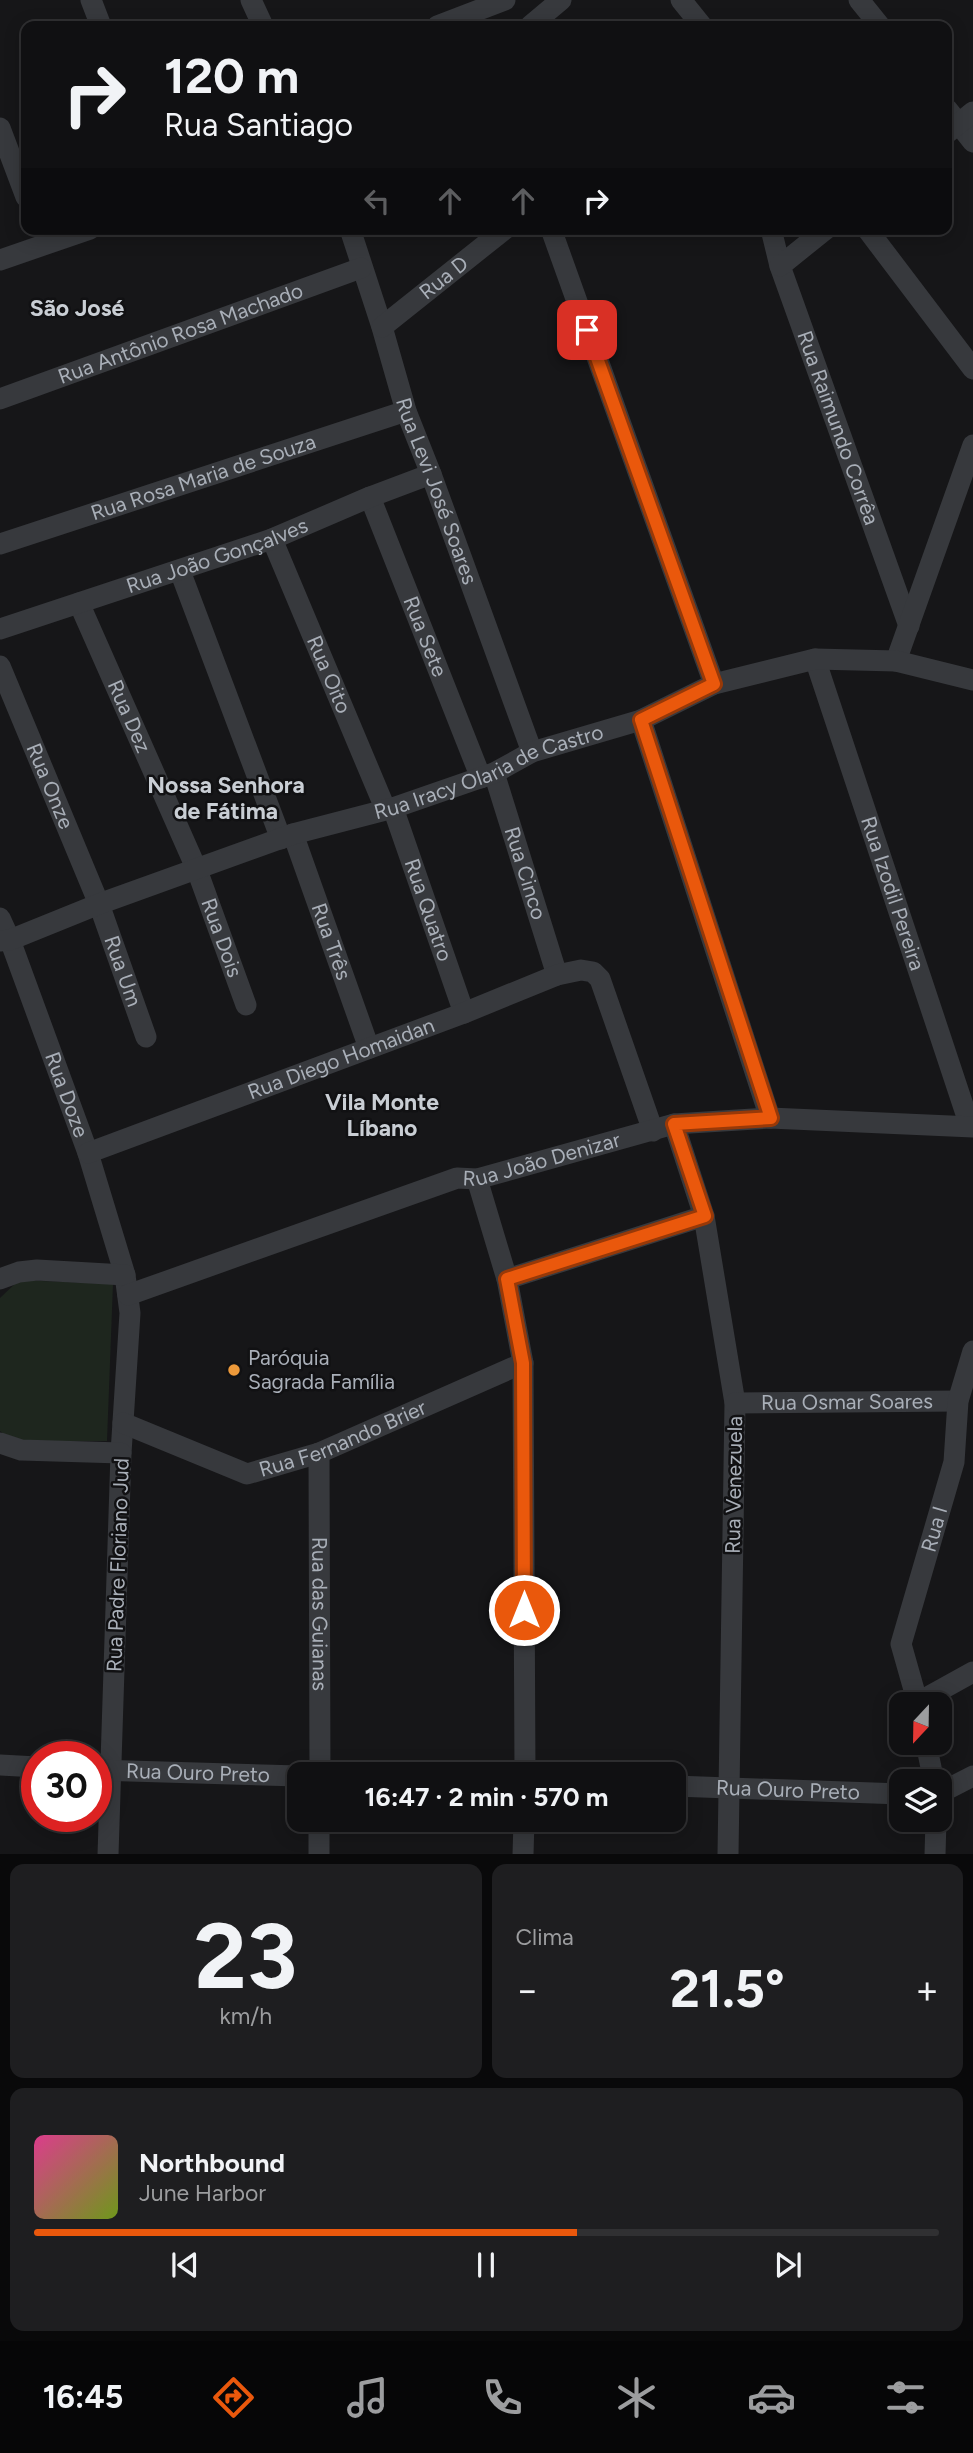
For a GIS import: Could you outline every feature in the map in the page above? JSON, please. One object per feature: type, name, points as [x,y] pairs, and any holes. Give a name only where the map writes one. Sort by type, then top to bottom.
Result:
[{"type":"street","points":[[91,0],[99,21]]},
{"type":"street","points":[[251,0],[261,21]]},
{"type":"street","points":[[450,21],[505,0]]},
{"type":"street","points":[[536,21],[561,0]]},
{"type":"street","points":[[681,0],[698,21]]},
{"type":"street","points":[[859,0],[876,21]]},
{"type":"street","points":[[956,119],[973,142]]},
{"type":"street","points":[[0,128],[21,184]]},
{"type":"street","name":"Rua Levi José Soares","points":[[352,235],[406,411],[532,752]]},
{"type":"street","name":"Rua D","points":[[382,327],[497,235]]},
{"type":"street","points":[[553,235],[714,684]]},
{"type":"street","name":"Rua Raimundo Corrêa","points":[[772,235],[780,266],[909,626]]},
{"type":"street","points":[[780,266],[819,235]]},
{"type":"street","points":[[872,235],[973,369]]},
{"type":"street","points":[[0,260],[41,237]]},
{"type":"street","name":"Rua Antônio Rosa Machado","points":[[0,399],[361,268]]},
{"type":"street","name":"Rua Rosa Maria de Souza","points":[[0,544],[406,411]]},
{"type":"street","points":[[897,661],[973,445]]},
{"type":"street","name":"Rua João Gonçalves","points":[[0,629],[272,539],[370,496],[431,474]]},
{"type":"street","name":"Rua Sete","points":[[370,496],[488,775]]},
{"type":"street","name":"Rua Oito","points":[[272,539],[389,808]]},
{"type":"street","name":"Rua Três","points":[[180,571],[369,1048]]},
{"type":"street","name":"Rua Dez","points":[[79,603],[197,870]]},
{"type":"street","name":"Rua Iracy Olaria de Castro","points":[[5,940],[287,836],[389,808],[488,775],[532,752],[641,720],[714,684],[815,659],[897,661],[973,680]]},
{"type":"street","name":"Rua Izodil Pereira","points":[[815,659],[972,1126]]},
{"type":"street","name":"Rua Onze","points":[[0,666],[99,904]]},
{"type":"street","points":[[641,720],[771,1118]]},
{"type":"street","name":"Rua Cinco","points":[[488,775],[557,975]]},
{"type":"street","name":"Rua Quatro","points":[[389,808],[464,1013]]},
{"type":"street","name":"Rua Dois","points":[[197,870],[246,1004]]},
{"type":"street","name":"Rua Um","points":[[99,904],[146,1037]]},
{"type":"street","name":"Rua Doze","points":[[0,918],[5,940],[88,1153],[126,1285]]},
{"type":"street","name":"Rua Diego Homaidan","points":[[88,1153],[464,1013],[557,975],[581,970],[593,972],[600,979],[653,1130]]},
{"type":"street","name":"Rua João Denizar","points":[[126,1285],[457,1178],[477,1179],[674,1124],[771,1118],[972,1126]]},
{"type":"street","name":"Rua Venezuela","points":[[674,1124],[705,1216],[735,1403],[728,1854]]},
{"type":"street","points":[[477,1179],[507,1279],[523,1363],[525,1762]]},
{"type":"street","points":[[507,1279],[705,1216]]},
{"type":"street","points":[[0,1279],[19,1272],[37,1270],[126,1285]]},
{"type":"street","name":"Rua Padre Floriano Jud","points":[[106,1741],[130,1312],[126,1285]]},
{"type":"street","name":"Rua I","points":[[915,1692],[901,1644],[963,1458],[958,1401],[973,1351]]},
{"type":"street","name":"Rua Fernando Brier","points":[[123,1423],[247,1475],[319,1453],[523,1363]]},
{"type":"street","name":"Rua Osmar Soares","points":[[735,1403],[958,1401]]},
{"type":"street","points":[[0,1443],[21,1450],[121,1453]]},
{"type":"street","name":"Rua das Guianas","points":[[319,1453],[320,1762]]},
{"type":"street","points":[[939,1692],[973,1672]]},
{"type":"street","points":[[0,1765],[21,1766]]},
{"type":"street","name":"Rua Ouro Preto","points":[[112,1770],[287,1776]]},
{"type":"street","points":[[952,1787],[973,1776]]},
{"type":"street","name":"Rua Ouro Preto","points":[[686,1786],[889,1794]]},
{"type":"street","name":"Rua Padre Floriano Jud","points":[[107,1832],[108,1854]]},
{"type":"street","points":[[319,1832],[319,1854]]},
{"type":"street","points":[[523,1854],[524,1832]]},
{"type":"street","points":[[936,1832],[936,1854]]},
{"type":"shaded area","points":[[19,1280],[113,1284],[107,1441],[12,1441],[0,1431],[0,1298]]},
{"type":"place","name":"Paróquia Sagrada Família","points":[[234,1370]]},
{"type":"district","name":"São José","points":[[77,308]]},
{"type":"district","name":"Nossa Senhora de Fátima","points":[[226,798]]},
{"type":"district","name":"Vila Monte Líbano","points":[[382,1115]]},
{"type":"route","points":[[524,1610],[523,1363],[507,1279],[705,1216],[674,1124],[771,1118],[641,720],[714,684],[587,330]]}]
